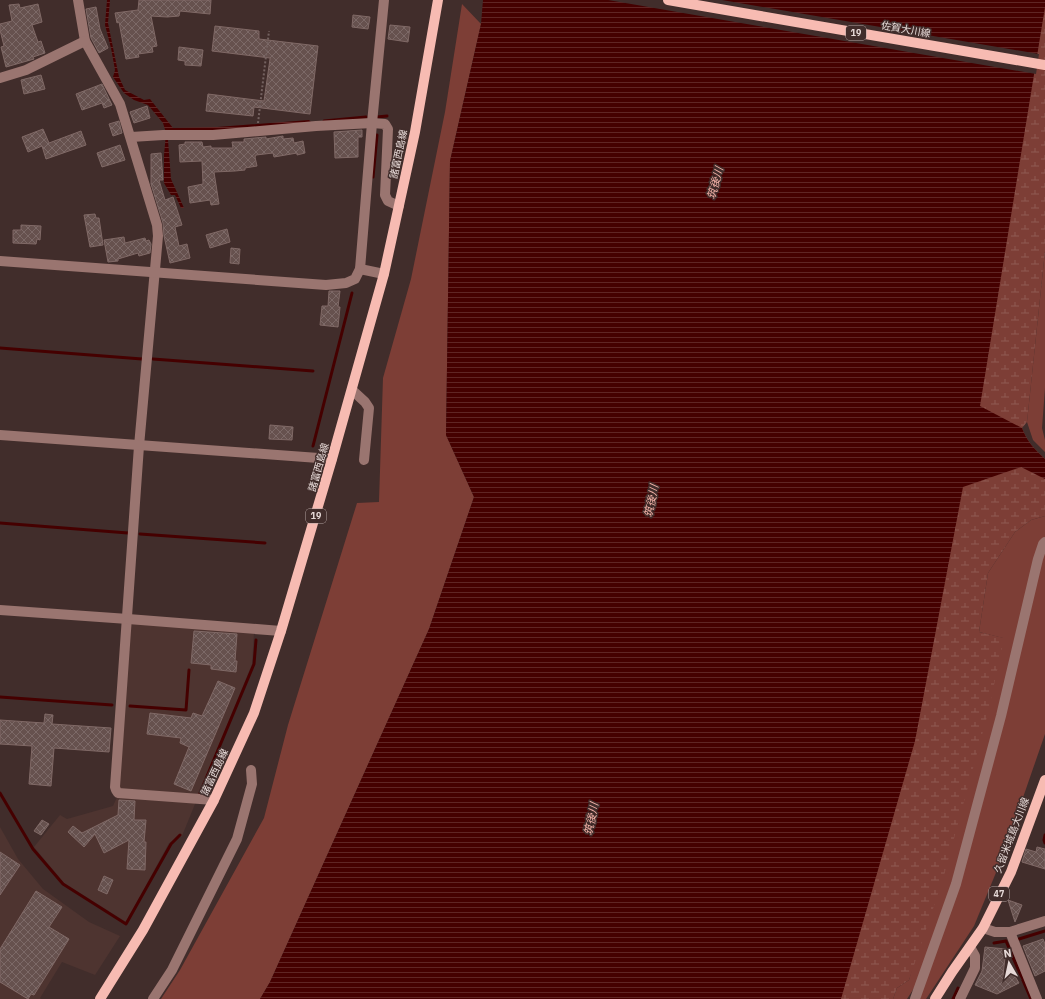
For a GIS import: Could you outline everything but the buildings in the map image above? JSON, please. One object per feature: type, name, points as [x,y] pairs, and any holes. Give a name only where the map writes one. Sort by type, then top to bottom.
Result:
[{"type":"main road","name":"諸富西島線","points":[[100,999],[143,930],[214,800],[254,713],[281,631],[332,459],[384,274],[416,132],[438,0]]},
{"type":"main road","name":"佐賀大川線","points":[[668,0],[1045,65]]},
{"type":"main road","name":"久留米城島大川線","points":[[936,999],[952,972],[983,928],[1011,872],[1045,780]]},
{"type":"street","points":[[78,0],[86,41],[120,104],[157,225],[158,236],[139,446],[116,790],[118,792],[214,800]]},
{"type":"street","points":[[0,261],[326,285],[346,283],[355,279],[360,269],[384,0]]},
{"type":"street","points":[[0,78],[26,70],[86,41]]},
{"type":"street","points":[[130,137],[213,135],[316,126],[372,123],[385,124],[388,129],[385,195],[388,201],[399,206]]},
{"type":"street","points":[[360,269],[384,274]]},
{"type":"street","points":[[352,390],[365,402],[369,408],[364,460]]},
{"type":"street","points":[[0,435],[332,459]]},
{"type":"street","points":[[916,999],[956,884],[1001,716],[1038,559],[1045,542]]},
{"type":"street","points":[[0,610],[281,631]]},
{"type":"street","points":[[153,999],[172,970],[237,839],[252,784],[251,770]]},
{"type":"street","points":[[983,928],[995,932],[1010,932],[1045,921]]},
{"type":"street","points":[[1010,932],[1037,999]]},
{"type":"street","points":[[960,999],[975,968],[975,956],[970,947]]},
{"type":"path","points":[[258,120],[269,30]]},
{"type":"shaded area","points":[[131,622],[254,633],[252,664],[182,836],[169,843],[126,922],[64,883],[34,847],[60,815],[67,819],[113,806],[118,795]]},
{"type":"shaded area","points":[[0,827],[18,859],[43,889],[89,922],[120,936],[95,975],[62,962],[40,998],[41,999],[0,999]]},
{"type":"green space","points":[[1045,0],[1045,251],[1027,422],[1022,428],[1031,445],[1045,459],[1045,516],[1031,520],[1015,532],[988,573],[979,632],[1004,638],[988,713],[943,879],[909,980],[897,988],[893,999],[812,999],[941,436]]},
{"type":"green space","points":[[462,4],[481,24],[450,161],[446,435],[474,497],[429,629],[270,982],[260,999],[161,999],[180,970],[264,818],[288,725],[357,503],[379,502],[383,378],[411,279],[445,112]]},
{"type":"green space","points":[[1045,251],[1045,388],[1042,428],[1045,440],[1045,452],[1033,440],[1027,422]]},
{"type":"green space","points":[[1045,516],[1045,538],[954,884],[918,982],[907,999],[893,999],[897,988],[909,980],[1003,638],[979,632],[988,573],[1015,532],[1031,520]]},
{"type":"green space","points":[[1045,548],[1045,734],[1002,858],[974,926],[926,999],[920,999]]},
{"type":"water","points":[[107,0],[110,0],[108,23],[119,77],[125,90],[144,100],[150,99],[173,128],[217,127],[309,120],[311,122],[216,132],[172,131],[168,140],[171,179],[184,208],[181,208],[175,195],[171,195],[164,183],[166,133],[163,123],[148,105],[134,100],[124,93],[113,77],[115,70],[105,25]]},
{"type":"water","name":"筑後川","points":[[483,0],[1045,0],[980,406],[1022,428],[1031,445],[1045,459],[1045,479],[1021,467],[963,487],[915,741],[841,999],[260,999],[270,982],[429,629],[474,497],[446,435],[450,161],[481,24]]},
{"type":"pier","points":[[608,0],[722,0],[1039,54],[1036,74]]},
{"type":"waterway","points":[[377,117],[387,116]]},
{"type":"waterway","points":[[324,121],[366,117]]},
{"type":"waterway","points":[[373,177],[377,135]]},
{"type":"waterway","points":[[313,446],[352,293]]},
{"type":"waterway","points":[[0,348],[142,359]]},
{"type":"waterway","points":[[153,359],[313,371]]},
{"type":"waterway","points":[[0,523],[128,533]]},
{"type":"waterway","points":[[140,534],[265,543]]},
{"type":"waterway","points":[[200,793],[254,664],[256,640]]},
{"type":"waterway","points":[[130,706],[186,710],[189,670]]},
{"type":"waterway","points":[[0,697],[112,705]]},
{"type":"waterway","points":[[0,793],[33,849],[63,884],[126,924],[171,844],[180,835]]},
{"type":"waterway","points":[[1045,835],[1045,843]]},
{"type":"waterway","points":[[1019,939],[1045,931]]},
{"type":"waterway","points":[[994,943],[1006,941],[1031,999]]},
{"type":"waterway","points":[[953,999],[958,988]]}]
